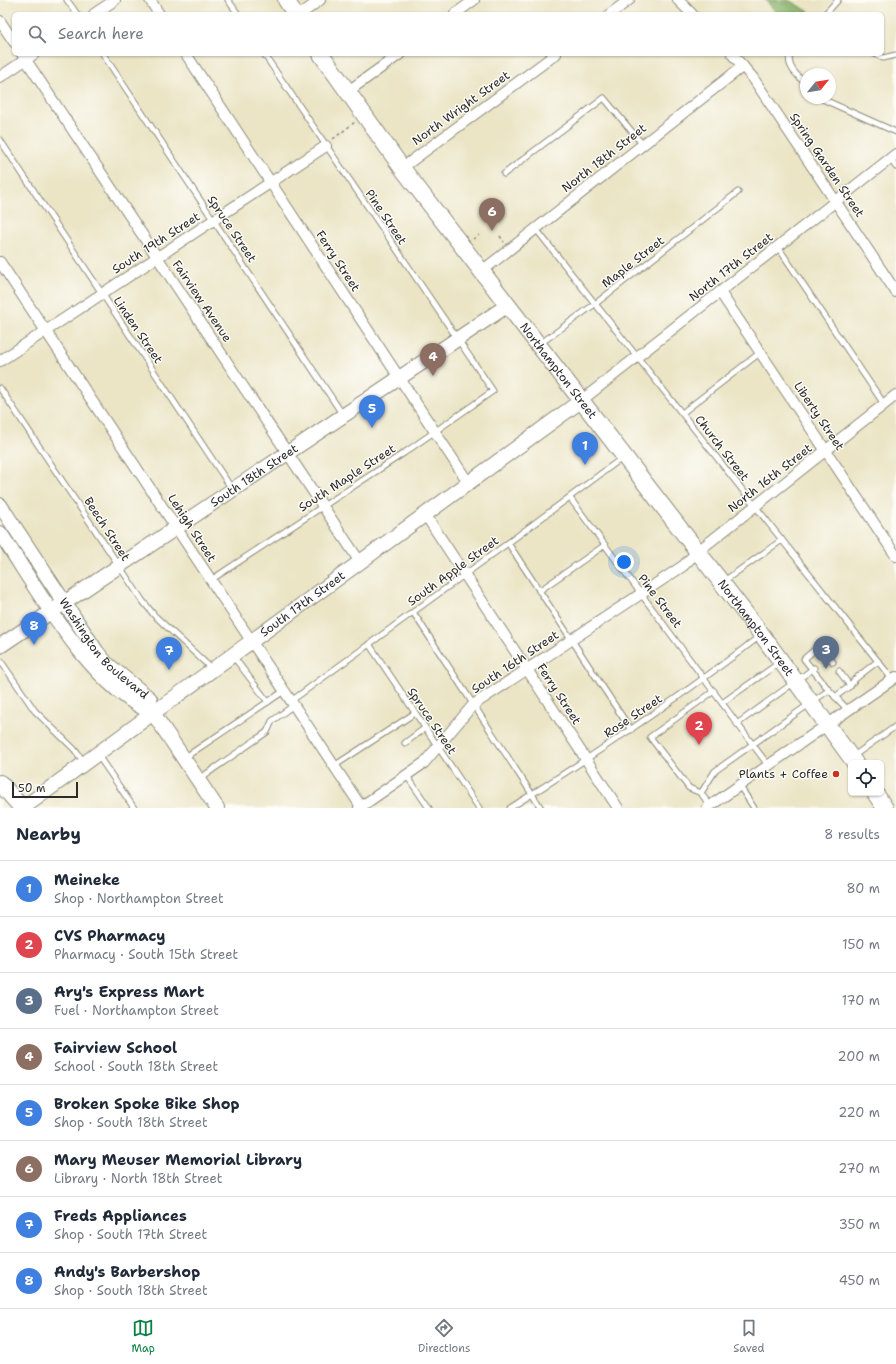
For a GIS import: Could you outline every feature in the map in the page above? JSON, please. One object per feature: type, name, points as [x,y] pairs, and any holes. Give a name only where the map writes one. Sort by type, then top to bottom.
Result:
[{"type":"main road","points":[[286,0],[294,12]]},
{"type":"main road","name":"Northampton Street","points":[[322,56],[402,168],[582,400],[697,552],[762,634],[828,723],[853,760]]},
{"type":"main road","points":[[0,783],[22,808]]},
{"type":"main road","points":[[877,796],[885,808]]},
{"type":"street","points":[[97,12],[116,0]]},
{"type":"street","points":[[150,0],[158,12]]},
{"type":"street","points":[[304,12],[320,0]]},
{"type":"street","points":[[458,12],[474,0]]},
{"type":"street","points":[[613,12],[629,0]]},
{"type":"street","points":[[678,0],[690,12]]},
{"type":"street","points":[[0,21],[12,39]]},
{"type":"street","points":[[0,77],[27,56]]},
{"type":"street","name":"Fairview Avenue","points":[[27,56],[157,257],[360,562]]},
{"type":"street","name":"Ferry Street","points":[[187,56],[468,482]]},
{"type":"street","points":[[347,92],[397,56]]},
{"type":"street","name":"North Wright Street","points":[[402,168],[553,56]]},
{"type":"street","name":"Spring Garden Street","points":[[734,56],[743,66],[896,292]]},
{"type":"street","name":"North 18th Street","points":[[482,271],[743,66]]},
{"type":"street","name":"South 19th Street","points":[[0,361],[326,146]]},
{"type":"street","name":"North 17th Street","points":[[582,400],[836,202],[894,160]]},
{"type":"street","name":"Lehigh Street","points":[[0,262],[361,808]]},
{"type":"street","name":"Liberty Street","points":[[720,292],[896,556]]},
{"type":"street","name":"South 18th Street","points":[[0,646],[508,305]]},
{"type":"street","name":"North 16th Street","points":[[697,552],[896,395]]},
{"type":"street","name":"South 17th Street","points":[[22,808],[582,400]]},
{"type":"street","name":"Washington Boulevard","points":[[0,505],[64,603],[107,664],[150,699],[153,713]]},
{"type":"street","name":"Ferry Street","points":[[425,514],[618,808]]},
{"type":"street","name":"Washington Boulevard","points":[[0,533],[52,611],[82,652],[113,686],[136,706],[153,713]]},
{"type":"street","name":"South 16th Street","points":[[361,808],[424,763],[474,705],[683,566],[697,552]]},
{"type":"street","points":[[708,807],[894,678]]},
{"type":"street","points":[[153,713],[217,808]]},
{"type":"lane","points":[[67,0],[76,12]]},
{"type":"lane","points":[[228,0],[237,12]]},
{"type":"lane","points":[[827,12],[838,0]]},
{"type":"lane","points":[[879,56],[883,58],[896,55]]},
{"type":"lane","name":"Spruce Street","points":[[104,56],[343,416]]},
{"type":"lane","name":"Pine Street","points":[[265,56],[493,391]]},
{"type":"lane","points":[[789,56],[788,59],[790,66],[800,77]]},
{"type":"lane","points":[[504,174],[604,98],[643,145]]},
{"type":"lane","points":[[833,104],[896,132]]},
{"type":"lane","name":"Linden Street","points":[[0,140],[233,490]]},
{"type":"lane","name":"Maple Street","points":[[538,345],[595,304],[738,192]]},
{"type":"lane","name":"Church Street","points":[[536,229],[878,661],[894,678]]},
{"type":"lane","points":[[778,247],[884,404]]},
{"type":"lane","points":[[682,413],[761,352]]},
{"type":"lane","name":"Beech Street","points":[[0,388],[119,566],[154,615],[212,669]]},
{"type":"lane","name":"South Maple Street","points":[[211,580],[493,391]]},
{"type":"lane","name":"South Apple Street","points":[[198,780],[267,732],[272,721],[292,703],[369,644],[570,498],[625,456]]},
{"type":"lane","name":"Pine Street","points":[[570,498],[642,593],[768,765]]},
{"type":"lane","points":[[722,583],[782,540]]},
{"type":"lane","points":[[508,543],[631,730]]},
{"type":"lane","points":[[539,591],[605,545]]},
{"type":"lane","points":[[413,612],[541,808]]},
{"type":"lane","name":"Rose Street","points":[[510,808],[631,730],[705,678],[762,634]]},
{"type":"lane","name":"Spruce Street","points":[[369,644],[479,808]]},
{"type":"lane","points":[[833,662],[820,645],[804,658],[835,697],[848,710]]},
{"type":"lane","points":[[232,655],[268,702]]},
{"type":"lane","points":[[825,661],[830,657]]},
{"type":"lane","points":[[0,660],[35,711],[74,749],[84,763]]},
{"type":"lane","points":[[722,704],[782,661]]},
{"type":"lane","points":[[835,697],[878,661]]},
{"type":"lane","points":[[738,724],[813,668]]},
{"type":"lane","points":[[840,674],[850,686]]},
{"type":"lane","points":[[701,793],[715,771],[828,687]]},
{"type":"lane","points":[[184,758],[284,691]]},
{"type":"lane","points":[[708,807],[701,793],[689,788],[650,737],[714,691]]},
{"type":"lane","points":[[334,766],[415,713]]},
{"type":"lane","points":[[853,760],[896,726]]},
{"type":"lane","points":[[405,743],[425,728]]},
{"type":"lane","points":[[97,754],[134,808]]},
{"type":"lane","points":[[407,776],[429,808]]},
{"type":"lane","points":[[739,785],[754,808]]},
{"type":"path","points":[[326,146],[336,136],[364,116]]},
{"type":"path","points":[[472,241],[479,235]]},
{"type":"path","points":[[500,236],[504,242]]},
{"type":"green space","points":[[766,0],[788,0],[810,12],[775,12]]},
{"type":"place","name":"Mary Meuser Memorial Library","points":[[492,231]]},
{"type":"place","name":"Fairview School","points":[[433,376]]},
{"type":"place","name":"Broken Spoke Bike Shop","points":[[372,428]]},
{"type":"place","name":"Meineke","points":[[585,465]]},
{"type":"place","name":"Andy's Barbershop","points":[[34,645]]},
{"type":"place","name":"Ary's Express Mart","points":[[826,669]]},
{"type":"place","name":"Freds Appliances","points":[[169,670]]},
{"type":"place","name":"CVS Pharmacy","points":[[699,745]]},
{"type":"place","name":"Plants + Coffee","points":[[836,774]]}]
